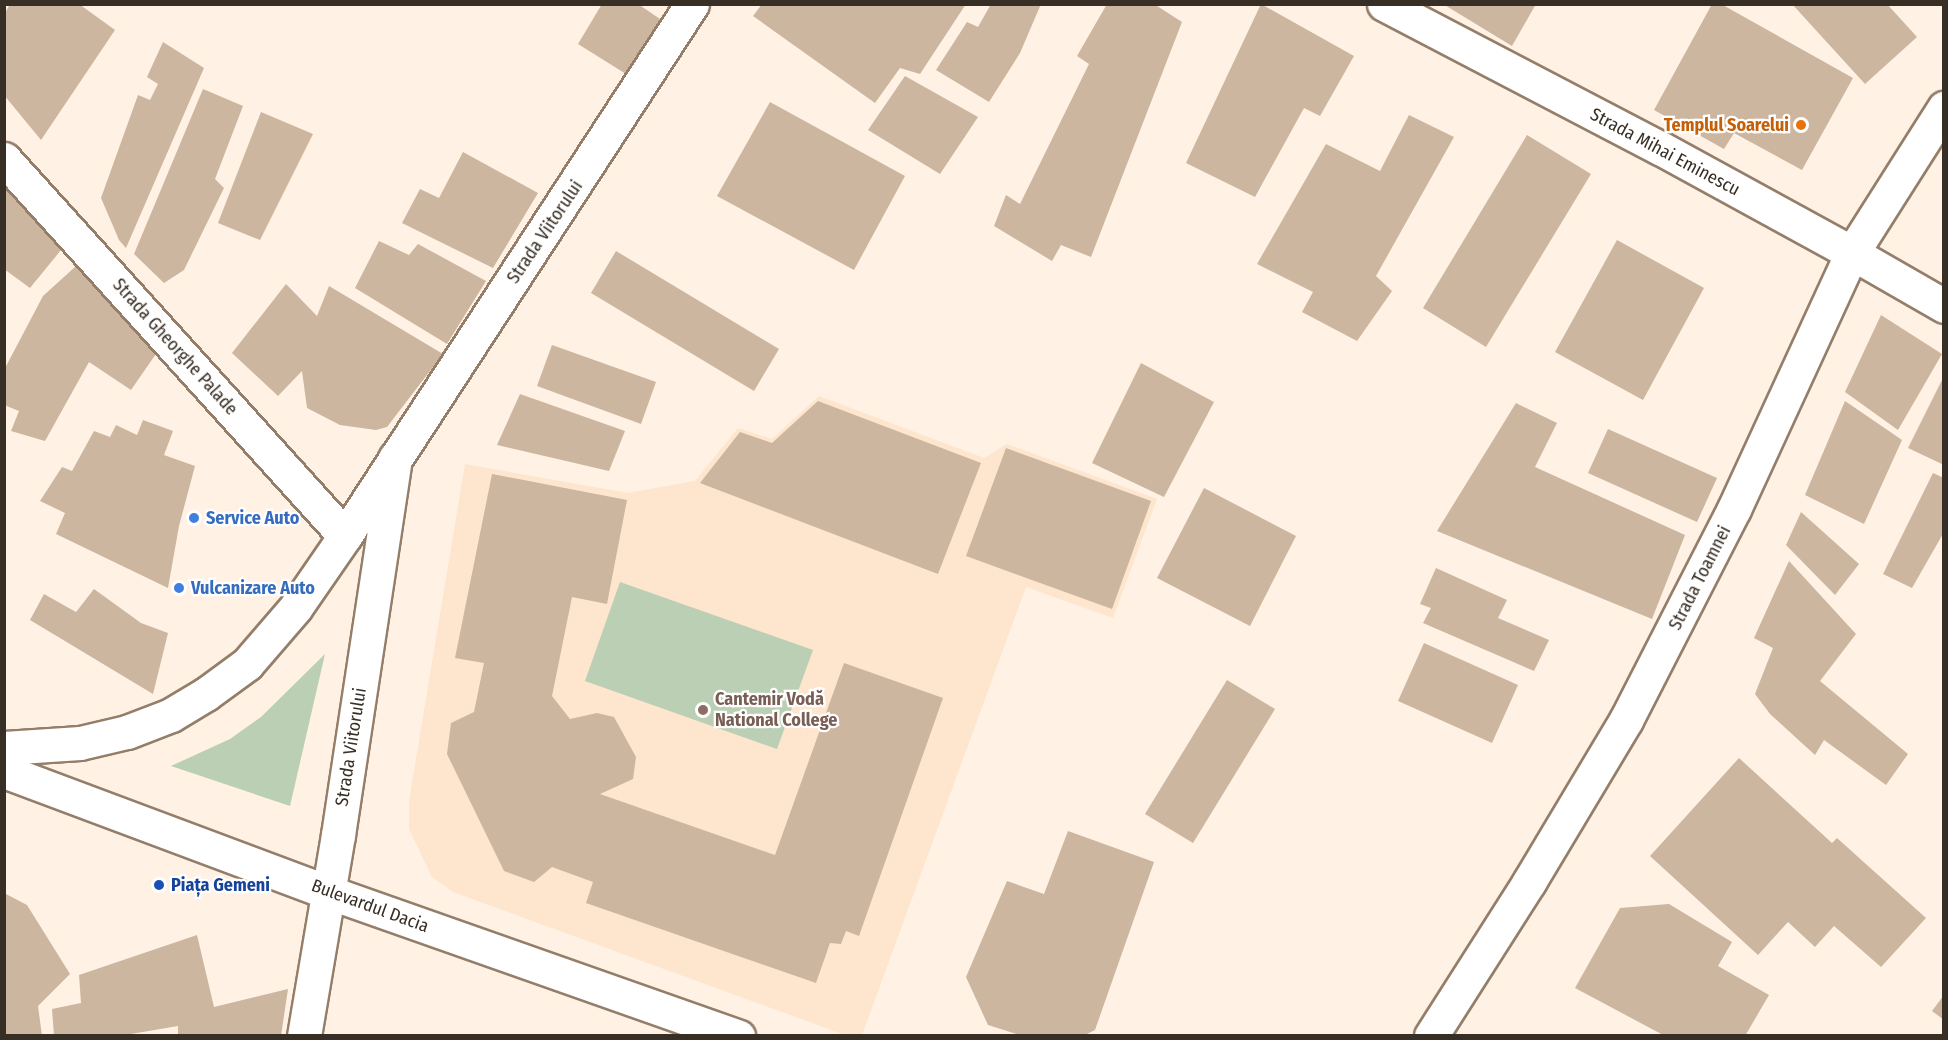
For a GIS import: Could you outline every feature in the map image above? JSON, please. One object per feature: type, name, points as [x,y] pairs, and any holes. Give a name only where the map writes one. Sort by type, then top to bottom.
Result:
[{"type":"street","name":"Strada Viitorului","points":[[4,748],[80,743],[127,732],[171,715],[206,694],[247,664],[296,608],[345,536],[692,4]]},
{"type":"street","name":"Strada Mihai Eminescu","points":[[1384,4],[1852,253],[1944,306]]},
{"type":"street","name":"Strada Toamnei","points":[[1431,1035],[1529,882],[1626,720],[1734,509],[1852,253],[1944,108]]},
{"type":"street","name":"Strada Gheorghe Palade","points":[[4,159],[345,536]]},
{"type":"street","name":"Strada Viitorului","points":[[304,1035],[395,458]]},
{"type":"street","name":"Bulevardul Dacia","points":[[4,771],[328,892],[738,1035]]},
{"type":"shaded area","name":"Cantemir Vodă National College","points":[[819,396],[984,458],[1007,444],[1157,499],[1113,618],[1026,587],[862,1035],[845,1035],[453,892],[432,877],[409,829],[409,801],[465,464],[628,493],[695,481],[738,428],[772,439]]},
{"type":"green space","points":[[620,582],[813,650],[777,749],[585,681]]},
{"type":"green space","points":[[325,654],[290,806],[171,766],[230,739],[261,717]]},
{"type":"building","points":[[10,4],[79,4],[115,30],[41,140],[4,95],[4,15]]},
{"type":"building","points":[[602,4],[638,4],[660,19],[626,74],[578,44]]},
{"type":"building","points":[[762,4],[966,4],[920,74],[900,68],[875,103],[753,16]]},
{"type":"building","points":[[991,4],[1041,4],[1020,53],[989,102],[936,70],[967,22],[978,27]]},
{"type":"building","points":[[1107,4],[1154,4],[1182,22],[1091,257],[1061,245],[1052,261],[994,226],[1006,195],[1020,204],[1089,64],[1077,56]]},
{"type":"building","points":[[1261,4],[1354,56],[1320,116],[1304,108],[1255,197],[1186,163]]},
{"type":"building","points":[[1443,4],[1536,4],[1512,46]]},
{"type":"building","points":[[1712,4],[1721,4],[1853,78],[1802,170],[1734,133],[1724,149],[1654,110]]},
{"type":"building","points":[[1792,4],[1887,4],[1917,37],[1865,84]]},
{"type":"building","points":[[163,42],[204,68],[126,248],[119,240],[101,198],[138,95],[150,100],[158,84],[147,77]]},
{"type":"building","points":[[905,76],[978,117],[940,174],[868,130]]},
{"type":"building","points":[[203,89],[243,106],[215,179],[224,188],[184,270],[164,283],[134,254]]},
{"type":"building","points":[[770,102],[905,176],[854,270],[717,196]]},
{"type":"building","points":[[261,112],[313,134],[260,240],[218,223]]},
{"type":"building","points":[[1409,115],[1454,137],[1376,276],[1392,291],[1357,341],[1302,312],[1313,292],[1257,264],[1326,144],[1380,171]]},
{"type":"building","points":[[1527,135],[1591,174],[1486,347],[1423,308]]},
{"type":"building","points":[[463,152],[538,193],[493,268],[402,223],[420,189],[439,198]]},
{"type":"building","points":[[4,187],[61,250],[30,288],[4,269]]},
{"type":"building","points":[[1617,240],[1704,288],[1643,400],[1555,352]]},
{"type":"building","points":[[379,241],[409,255],[418,244],[486,281],[447,344],[355,288]]},
{"type":"building","points":[[616,251],[779,349],[754,391],[591,293]]},
{"type":"building","points":[[76,266],[158,351],[131,390],[89,362],[45,441],[11,431],[19,411],[4,405],[4,370],[43,296]]},
{"type":"building","points":[[286,284],[317,316],[329,286],[443,354],[387,427],[376,430],[340,425],[307,408],[302,371],[278,396],[232,353]]},
{"type":"building","points":[[1881,315],[1942,354],[1898,430],[1845,392]]},
{"type":"building","points":[[552,345],[656,382],[641,424],[537,386]]},
{"type":"building","points":[[1141,363],[1214,402],[1164,497],[1092,463]]},
{"type":"building","points":[[1944,376],[1944,465],[1908,448]]},
{"type":"building","points":[[520,394],[625,431],[609,471],[497,445]]},
{"type":"building","points":[[818,401],[981,463],[938,574],[700,483],[740,432],[772,443]]},
{"type":"building","points":[[1845,401],[1902,440],[1864,524],[1805,495]]},
{"type":"building","points":[[1516,403],[1557,423],[1535,467],[1685,535],[1652,619],[1437,531]]},
{"type":"building","points":[[143,420],[173,431],[164,455],[195,466],[179,526],[168,588],[56,534],[65,513],[40,501],[62,467],[72,471],[94,431],[110,437],[116,425],[137,435]]},
{"type":"building","points":[[1608,429],[1717,478],[1697,522],[1588,473]]},
{"type":"building","points":[[1006,448],[1151,501],[1112,609],[966,556]]},
{"type":"building","points":[[1933,473],[1944,478],[1944,532],[1912,588],[1883,574]]},
{"type":"building","points":[[492,474],[627,500],[607,604],[572,597],[552,696],[570,719],[597,713],[614,717],[636,757],[633,779],[600,794],[775,855],[844,663],[943,698],[859,936],[846,931],[841,944],[830,943],[816,983],[586,903],[593,882],[552,867],[534,882],[504,871],[447,754],[451,723],[474,712],[484,663],[455,658]]},
{"type":"building","points":[[1204,488],[1296,536],[1250,626],[1157,578]]},
{"type":"building","points":[[1801,512],[1859,564],[1835,595],[1786,545]]},
{"type":"building","points":[[1789,561],[1856,634],[1820,681],[1908,754],[1886,785],[1824,740],[1815,755],[1770,714],[1755,694],[1773,648],[1754,638]]},
{"type":"building","points":[[1436,568],[1507,600],[1498,618],[1549,640],[1534,671],[1423,623],[1431,608],[1420,604]]},
{"type":"building","points":[[94,589],[141,623],[168,633],[153,694],[30,620],[44,594],[76,612]]},
{"type":"building","points":[[1424,643],[1518,685],[1492,743],[1398,701]]},
{"type":"building","points":[[1227,680],[1275,709],[1193,843],[1145,814]]},
{"type":"building","points":[[1739,758],[1832,843],[1837,838],[1926,918],[1881,967],[1834,926],[1815,947],[1788,922],[1758,955],[1650,856]]},
{"type":"building","points":[[1068,831],[1154,862],[1095,1030],[1083,1036],[1023,1036],[988,1025],[966,977],[1007,881],[1044,894]]},
{"type":"building","points":[[4,893],[27,905],[70,974],[38,1006],[42,1036],[4,1036]]},
{"type":"building","points":[[1669,904],[1732,942],[1718,966],[1769,995],[1745,1036],[1665,1036],[1575,988],[1620,908]]},
{"type":"building","points":[[197,935],[214,1007],[288,989],[281,1036],[178,1036],[178,1026],[125,1035],[54,1036],[52,1009],[81,1003],[79,975]]},
{"type":"building","points":[[1944,995],[1944,1020],[1932,1011]]},
{"type":"place","name":"Templul Soarelui","points":[[1801,125]]},
{"type":"place","name":"Service Auto","points":[[194,518]]},
{"type":"place","name":"Vulcanizare Auto","points":[[179,588]]},
{"type":"place","name":"Cantemir Vodă National College","points":[[703,710]]},
{"type":"place","name":"Piața Gemeni","points":[[159,885]]}]
